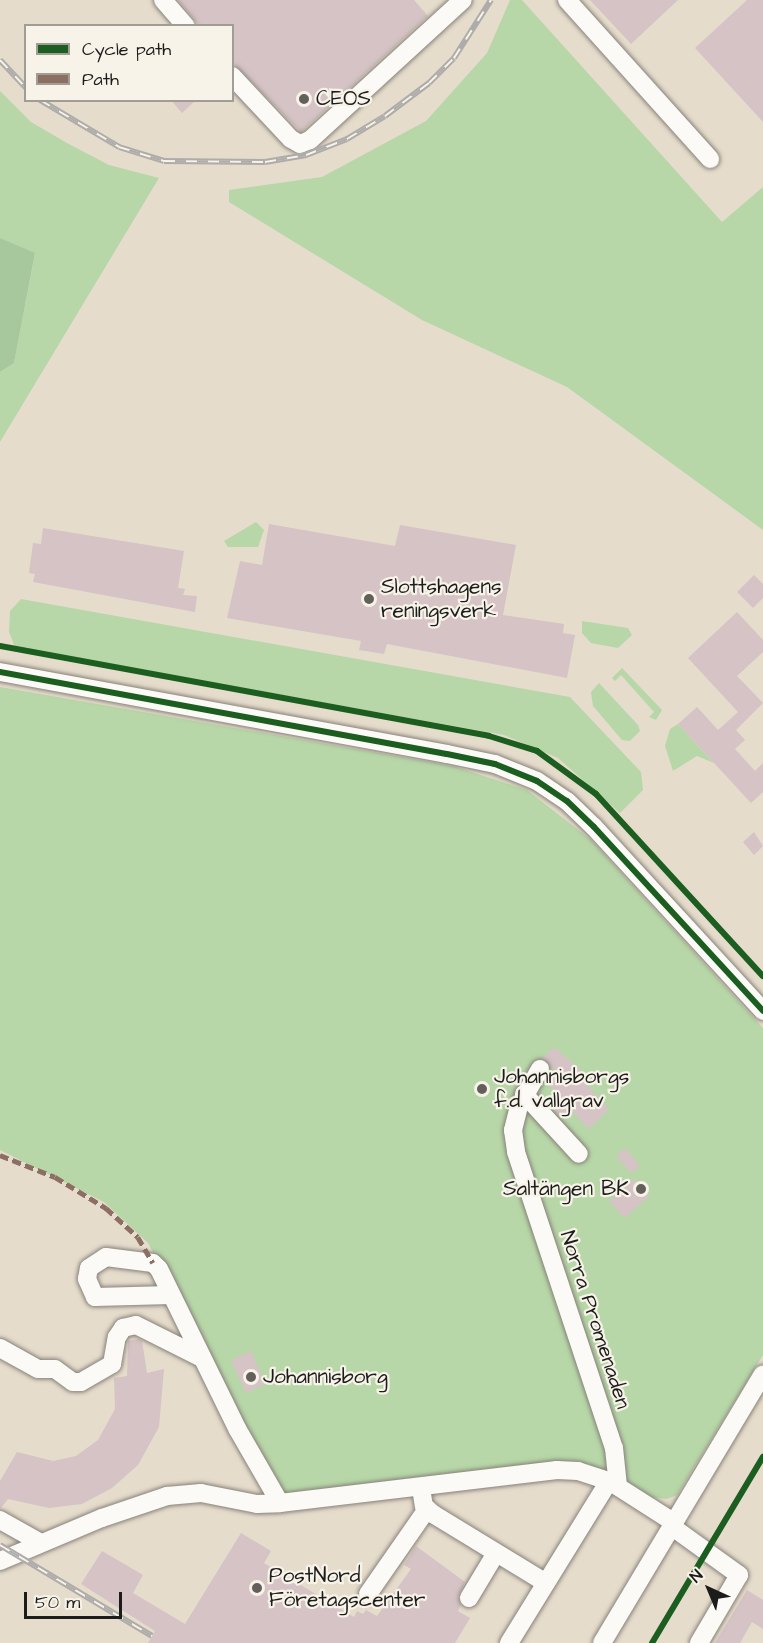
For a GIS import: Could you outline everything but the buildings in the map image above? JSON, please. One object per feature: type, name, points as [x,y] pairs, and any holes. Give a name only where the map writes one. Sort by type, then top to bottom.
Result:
[{"type":"street","points":[[163,0],[184,24]]},
{"type":"street","points":[[234,78],[291,139],[300,144],[310,140],[463,0]]},
{"type":"street","points":[[567,0],[710,159]]},
{"type":"street","points":[[0,672],[476,760],[537,781],[567,801],[594,827],[763,1011]]},
{"type":"street","name":"Norra Promenaden","points":[[540,1069],[524,1094],[513,1130],[516,1152],[614,1448],[613,1484]]},
{"type":"street","points":[[524,1094],[579,1154]]},
{"type":"street","points":[[171,1295],[95,1297],[87,1279],[89,1268],[106,1257],[153,1263],[171,1295],[202,1358],[280,1503]]},
{"type":"street","points":[[0,1347],[38,1369],[55,1369],[73,1382],[81,1382],[112,1364],[117,1337],[123,1328],[136,1325],[202,1358]]},
{"type":"street","points":[[602,1643],[763,1374]]},
{"type":"street","points":[[0,1562],[41,1543],[167,1497],[201,1493],[257,1504],[280,1503],[557,1470],[590,1474],[613,1484],[672,1524],[739,1575],[699,1643]]},
{"type":"street","points":[[509,1643],[546,1583],[613,1484]]},
{"type":"street","points":[[421,1488],[427,1509],[546,1583]]},
{"type":"street","points":[[368,1594],[427,1509]]},
{"type":"street","points":[[0,1520],[41,1543]]},
{"type":"street","points":[[469,1598],[496,1553]]},
{"type":"green space","points":[[510,0],[522,0],[722,222],[763,187],[763,530],[567,387],[422,320],[229,202],[229,190],[322,177],[426,121],[487,53]]},
{"type":"green space","points":[[0,91],[31,122],[67,143],[109,165],[159,178],[0,442],[0,372],[14,363],[35,254],[0,238]]},
{"type":"green space","points":[[0,238],[35,253],[14,363],[0,372]]},
{"type":"green space","points":[[256,522],[264,530],[258,547],[228,547],[224,541]]},
{"type":"green space","points":[[21,599],[570,697],[641,772],[643,790],[620,813],[558,758],[504,735],[15,647],[9,632],[10,611]]},
{"type":"green space","points":[[582,621],[628,628],[632,635],[618,648],[591,643],[582,633]]},
{"type":"green space","points":[[622,668],[662,710],[656,720],[649,717],[654,712],[621,675],[615,681],[612,678]]},
{"type":"green space","points":[[599,683],[638,725],[640,731],[630,741],[622,740],[593,706],[591,692]]},
{"type":"green space","points":[[0,687],[453,766],[527,790],[591,840],[763,1028],[763,1355],[677,1495],[667,1499],[648,1497],[623,1479],[511,1115],[608,1449],[608,1469],[291,1496],[279,1491],[148,1243],[104,1202],[0,1150]]},
{"type":"green space","points":[[678,724],[714,763],[697,756],[673,771],[665,746],[670,729]]},
{"type":"railway","points":[[43,102],[119,147],[164,161],[265,162],[306,155],[347,139],[385,116],[429,83],[454,58],[491,0]]},
{"type":"railway","points":[[0,60],[24,86]]},
{"type":"railway","points":[[0,1545],[152,1636]]},
{"type":"marked path","points":[[0,1155],[55,1177],[106,1208],[138,1237],[153,1263]]},
{"type":"cycle path","points":[[0,646],[489,736],[537,751],[596,794],[763,976]]},
{"type":"cycle path","points":[[0,672],[447,754],[495,764],[537,781],[567,801],[594,827],[763,1011]]},
{"type":"cycle path","points":[[652,1643],[763,1457]]},
{"type":"place","name":"CEOS","points":[[304,99]]},
{"type":"place","name":"Slottshagens reningsverk","points":[[369,599]]},
{"type":"place","name":"Johannisborgs f.d. vallgrav","points":[[482,1089]]},
{"type":"place","name":"Saltängen BK","points":[[641,1189]]},
{"type":"place","name":"Johannisborg","points":[[251,1377]]},
{"type":"place","name":"PostNord Företagscenter","points":[[257,1588]]}]
